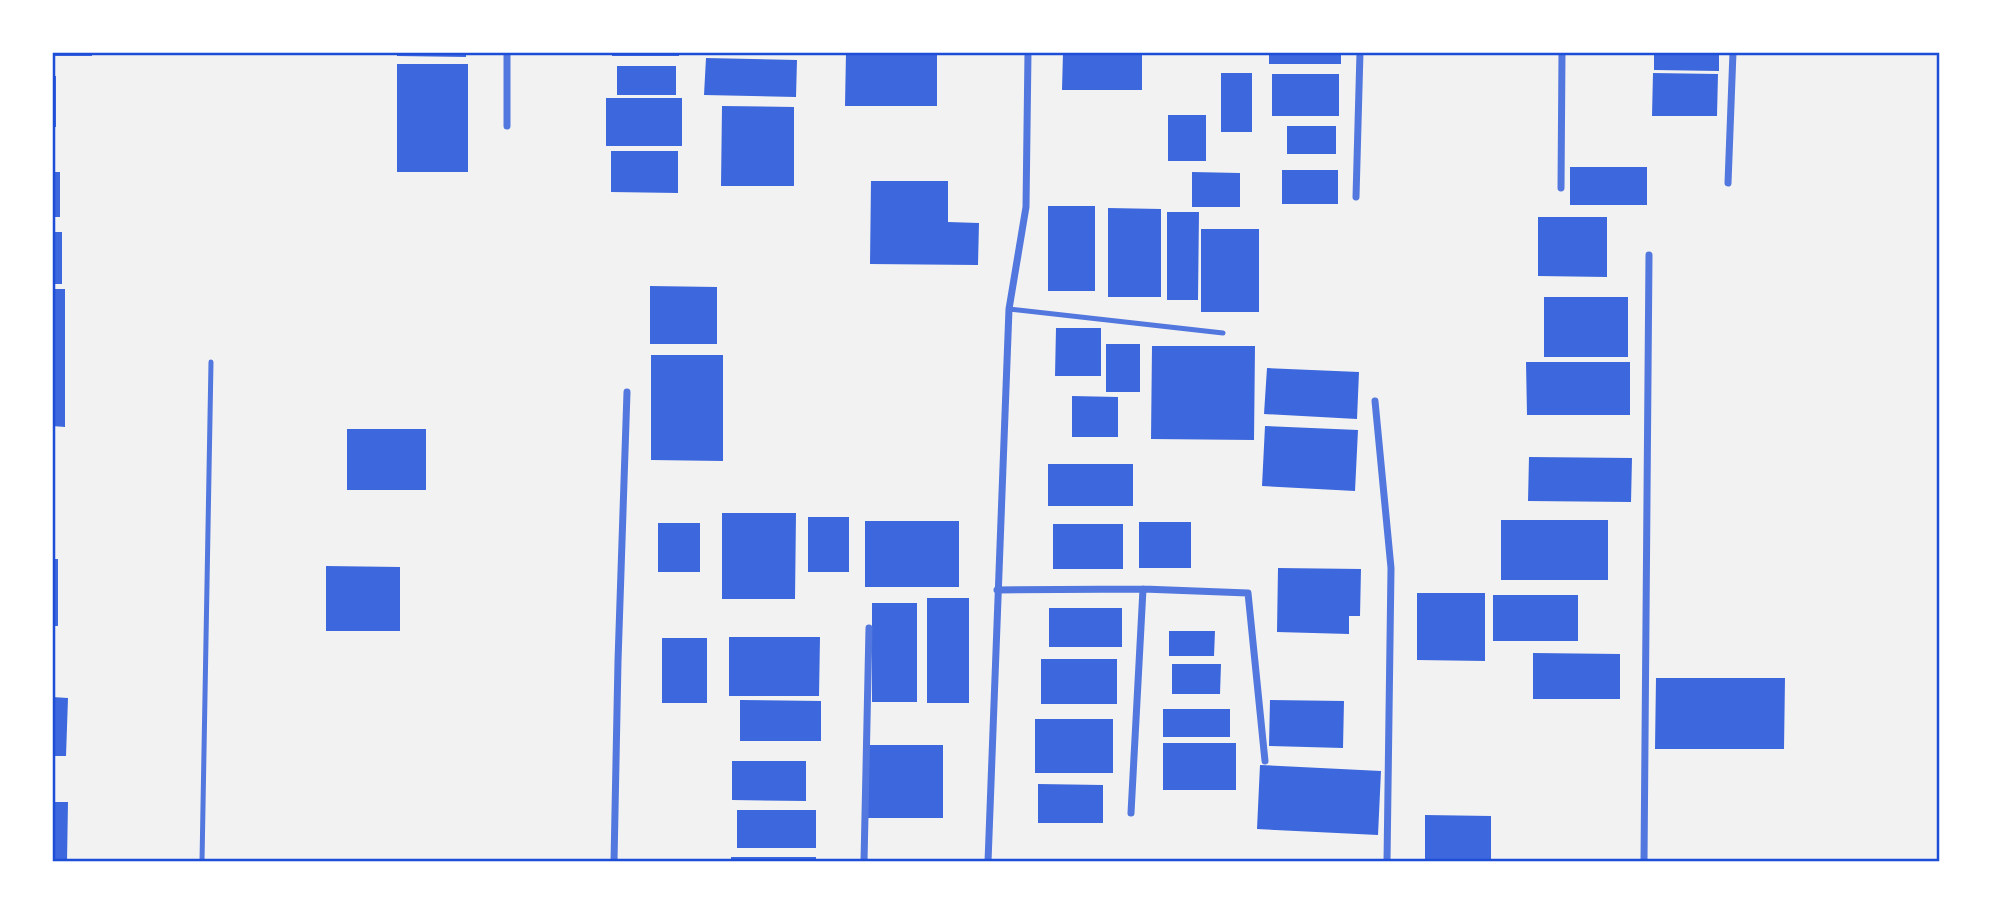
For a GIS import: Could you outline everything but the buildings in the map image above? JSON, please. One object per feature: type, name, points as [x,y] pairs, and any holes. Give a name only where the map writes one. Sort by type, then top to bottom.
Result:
[{"type":"street","points":[[507,52],[507,126]]},
{"type":"street","points":[[988,862],[1009,309],[1026,207],[1028,52]]},
{"type":"street","points":[[1356,197],[1360,52]]},
{"type":"street","points":[[1561,188],[1562,52]]},
{"type":"street","points":[[1728,183],[1732,52]]},
{"type":"street","points":[[1644,862],[1648,255]]},
{"type":"street","points":[[614,862],[627,392]]},
{"type":"street","points":[[1375,401],[1391,568],[1387,862]]},
{"type":"street","points":[[997,590],[1143,589],[1248,593],[1265,761]]},
{"type":"street","points":[[1131,813],[1143,589]]},
{"type":"street","points":[[864,862],[869,628]]},
{"type":"lane","points":[[1009,309],[1223,334]]},
{"type":"lane","points":[[202,862],[211,362]]}]
